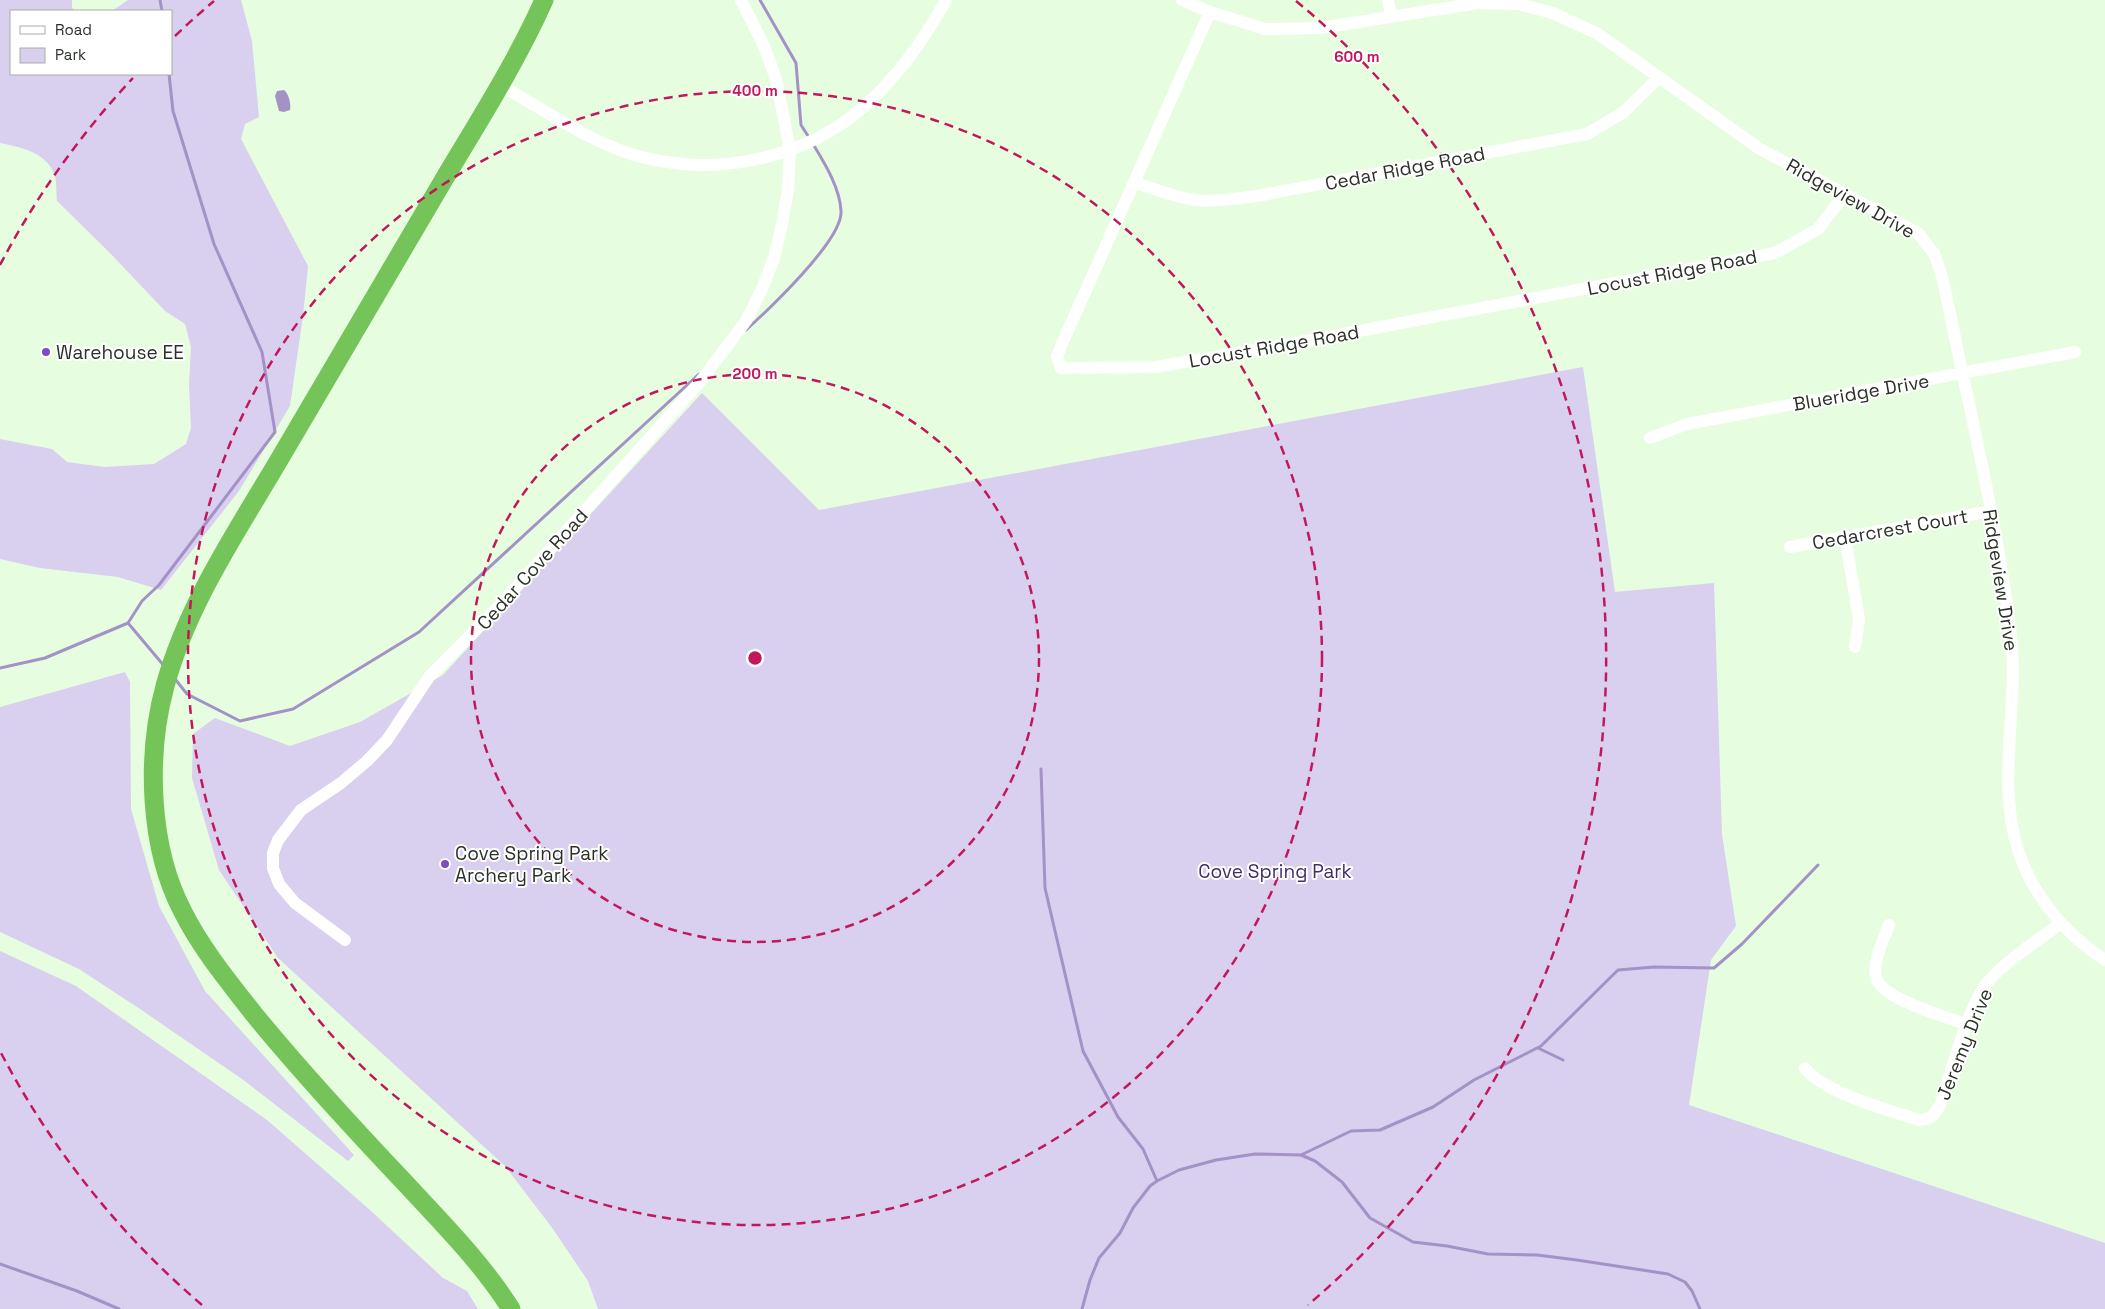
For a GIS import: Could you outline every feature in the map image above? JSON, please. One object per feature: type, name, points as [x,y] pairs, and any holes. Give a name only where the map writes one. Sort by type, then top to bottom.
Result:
[{"type":"highway","points":[[511,1309],[473,1257],[324,1098],[240,996],[196,935],[182,910],[163,857],[157,821],[153,776],[158,719],[164,690],[181,638],[195,607],[242,522],[500,85],[544,0]]},
{"type":"street","name":"Cedar Cove Road","points":[[345,940],[295,903],[279,884],[273,868],[273,853],[278,840],[301,810],[341,783],[368,761],[388,740],[429,678],[496,609],[642,448],[724,351],[755,305],[774,258],[786,203],[790,150],[776,79],[764,46],[741,0]]},
{"type":"street","points":[[500,85],[593,138],[633,154],[655,160],[704,165],[754,160],[790,150],[823,135],[845,121],[877,94],[906,61],[946,0]]},
{"type":"street","name":"Ridgeview Drive","points":[[1182,0],[1210,12],[1265,29],[1320,28],[1479,3],[1526,6],[1553,13],[1598,34],[1760,149],[1918,233],[1935,256],[1944,284],[1991,511],[2006,596],[2014,680],[2008,797],[2011,824],[2018,851],[2038,893],[2062,923],[2087,948],[2105,960]]},
{"type":"street","points":[[1388,0],[1391,17]]},
{"type":"street","name":"Locust Ridge Road","points":[[1210,12],[1060,346],[1057,357],[1061,368],[1155,367],[1268,348],[1775,253],[1818,229],[1845,194]]},
{"type":"street","name":"Cedar Ridge Road","points":[[1134,182],[1166,194],[1195,200],[1222,200],[1262,195],[1587,134],[1624,112],[1659,77]]},
{"type":"street","name":"Blueridge Drive","points":[[1650,438],[1687,424],[2075,352]]},
{"type":"street","name":"Cedarcrest Court","points":[[1790,547],[1991,511]]},
{"type":"street","points":[[1845,537],[1858,619],[1855,647]]},
{"type":"street","name":"Jeremy Drive","points":[[1805,1068],[1818,1081],[1839,1092],[1910,1117],[1927,1120],[1936,1114],[1941,1103],[1967,1025],[1980,994],[1988,982],[2062,923]]},
{"type":"street","points":[[1889,924],[1877,960],[1876,977],[1878,984],[1891,995],[1967,1025]]},
{"type":"green space","points":[[0,0],[72,0],[72,8],[75,10],[10,10],[10,75],[172,75],[172,10],[113,10],[128,0],[241,0],[252,41],[259,117],[245,124],[241,139],[308,266],[303,316],[290,406],[239,491],[161,590],[118,577],[40,568],[0,559],[0,439],[52,449],[67,462],[105,467],[154,464],[186,444],[191,428],[189,385],[191,347],[185,324],[165,311],[57,201],[55,177],[47,162],[33,152],[0,143]]},
{"type":"green space","name":"Cove Spring Park","points":[[1583,367],[1615,592],[1714,583],[1722,834],[1736,926],[1711,960],[1689,1105],[2105,1243],[2105,1309],[598,1309],[588,1281],[553,1229],[505,1166],[278,958],[219,870],[192,778],[193,734],[215,718],[290,746],[360,722],[443,675],[702,393],[819,510]]},
{"type":"green space","points":[[125,672],[130,682],[131,809],[159,906],[205,991],[354,1155],[348,1161],[242,1079],[140,1009],[79,969],[0,932],[0,707]]},
{"type":"green space","points":[[0,951],[76,986],[267,1120],[370,1210],[443,1278],[467,1291],[478,1309],[0,1309]]},
{"type":"shaded area","points":[[284,90],[290,102],[290,110],[284,112],[279,111],[275,96],[277,91]]},
{"type":"waterway","points":[[160,0],[162,10]]},
{"type":"waterway","points":[[760,0],[796,63],[801,125],[810,139]]},
{"type":"waterway","points":[[0,668],[45,658],[128,623],[142,601],[159,585],[275,432],[262,352],[214,244],[173,111],[169,75]]},
{"type":"waterway","points":[[746,330],[802,274],[830,239],[838,224],[841,211],[838,194],[831,176],[813,144]]},
{"type":"waterway","points":[[175,679],[187,694],[240,721],[293,709],[419,632],[699,374]]},
{"type":"waterway","points":[[128,623],[165,667]]},
{"type":"waterway","points":[[1041,769],[1045,888],[1083,1051],[1118,1117],[1143,1149],[1157,1181]]},
{"type":"waterway","points":[[1082,1309],[1090,1280],[1099,1258],[1120,1233],[1133,1208],[1150,1186],[1157,1181],[1179,1170],[1216,1160],[1255,1154],[1301,1155],[1351,1131],[1380,1130],[1433,1107],[1474,1080],[1541,1046],[1618,970],[1654,967],[1714,968],[1742,944],[1818,865]]},
{"type":"waterway","points":[[1538,1048],[1563,1060]]},
{"type":"waterway","points":[[1301,1155],[1315,1161],[1342,1182],[1370,1218],[1413,1242],[1488,1254],[1537,1255],[1668,1274],[1685,1282],[1692,1291],[1700,1309]]},
{"type":"waterway","points":[[0,1264],[77,1291],[119,1309]]},
{"type":"place","name":"Warehouse EE","points":[[46,352]]},
{"type":"place","name":"Cove Spring Park Archery Park","points":[[445,864]]}]
